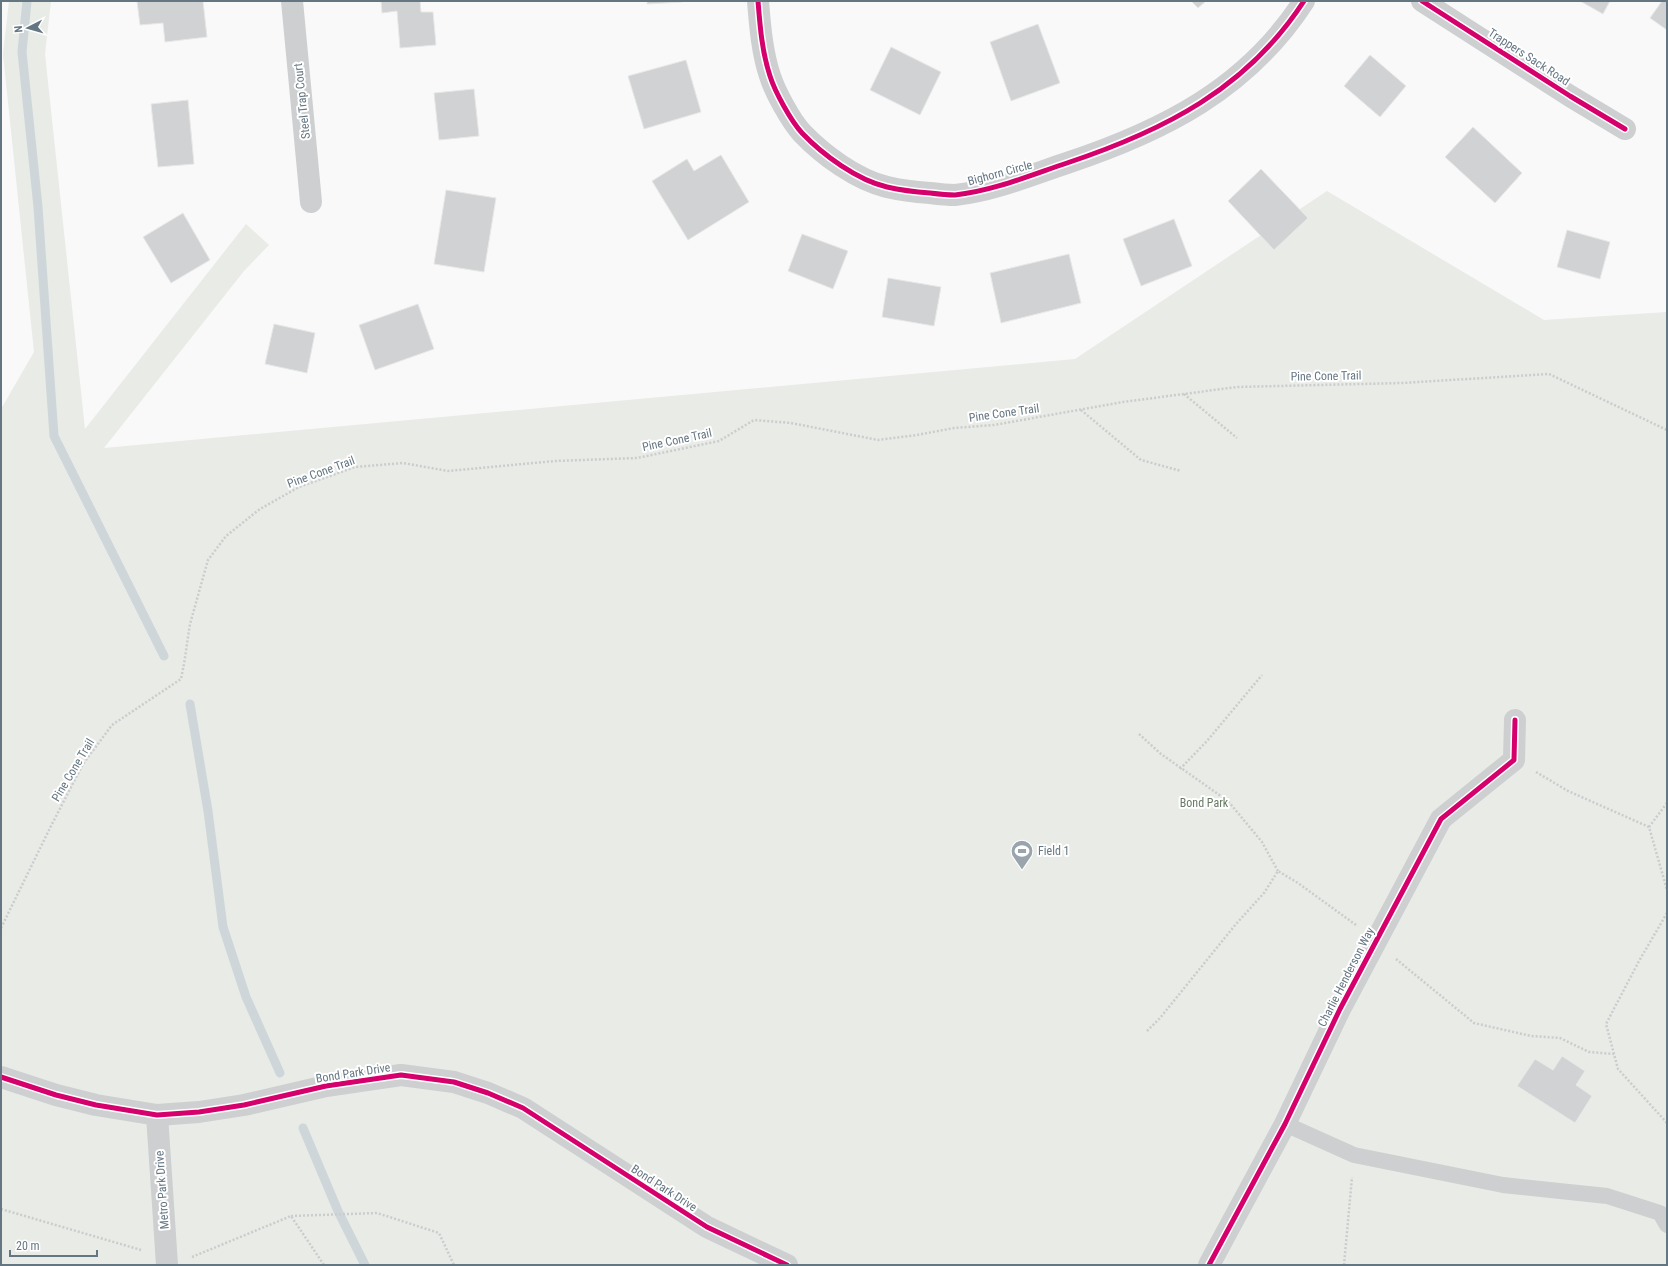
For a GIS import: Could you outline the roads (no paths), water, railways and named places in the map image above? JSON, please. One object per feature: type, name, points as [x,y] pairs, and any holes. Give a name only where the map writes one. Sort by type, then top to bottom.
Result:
[{"type":"street","name":"Steel Trap Court","points":[[292,1],[311,202]]},
{"type":"street","name":"Bighorn Circle","points":[[758,1],[760,26],[770,76],[783,104],[801,132],[826,154],[857,175],[886,187],[954,195],[1002,185],[1113,148],[1159,128],[1187,113],[1215,94],[1247,68],[1273,42],[1304,1]]},
{"type":"street","name":"Trappers Sack Road","points":[[1422,1],[1570,96],[1625,129]]},
{"type":"street","name":"Charlie Henderson Way","points":[[1209,1265],[1285,1124],[1340,1010],[1441,819],[1514,760],[1515,720]]},
{"type":"street","name":"Bond Park Drive","points":[[1,1077],[56,1095],[96,1105],[157,1115],[199,1112],[244,1105],[326,1086],[401,1075],[454,1082],[488,1093],[523,1108],[707,1227],[787,1265]]},
{"type":"street","name":"Metro Park Drive","points":[[157,1115],[167,1265]]},
{"type":"lane","points":[[1285,1124],[1354,1155],[1503,1185],[1607,1196],[1660,1213],[1667,1225]]},
{"type":"waterway","points":[[27,1],[22,52],[38,207],[54,436],[164,656]]},
{"type":"waterway","points":[[190,704],[208,811],[223,927],[246,997],[280,1073]]},
{"type":"waterway","points":[[303,1128],[338,1211],[365,1265]]},
{"type":"place","name":"Field 1","points":[[1022,870]]},
{"type":"park label","name":"Bond Park","points":[[1204,803]]}]
